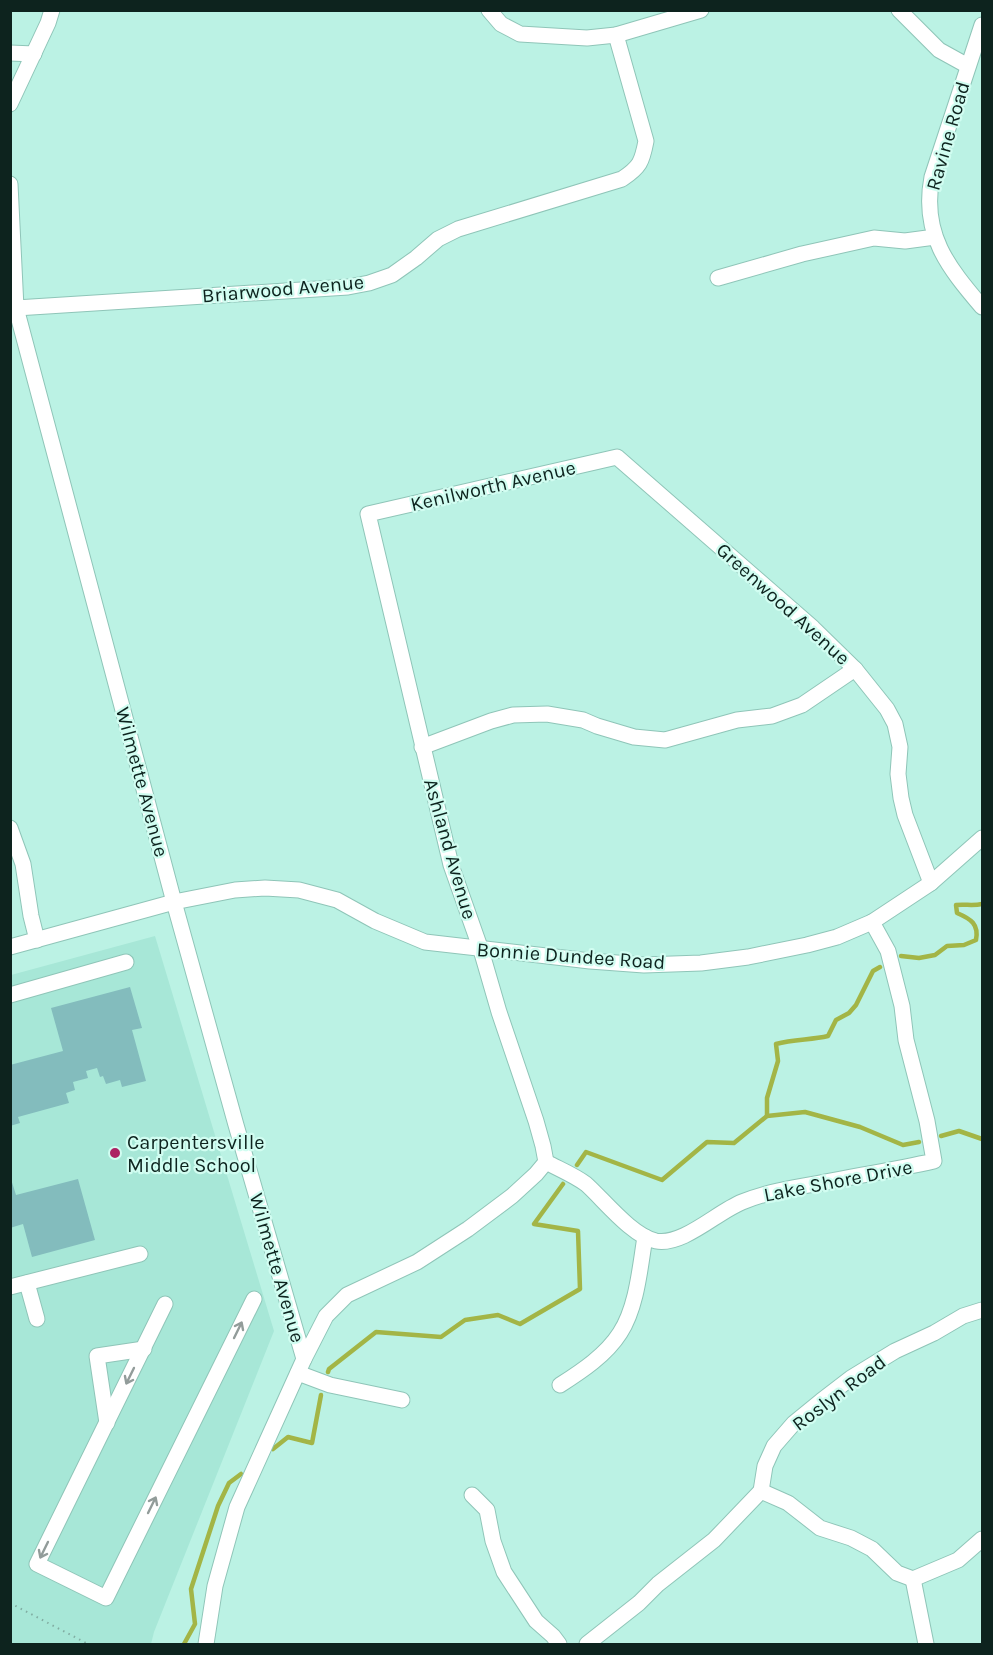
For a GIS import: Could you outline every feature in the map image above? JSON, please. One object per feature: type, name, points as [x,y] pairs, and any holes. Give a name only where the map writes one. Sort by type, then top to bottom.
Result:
[{"type":"street","points":[[10,104],[52,10]]},
{"type":"street","points":[[489,10],[501,24],[520,34],[587,38],[616,36],[701,10]]},
{"type":"street","points":[[899,10],[939,50],[968,66]]},
{"type":"street","name":"Ravine Road","points":[[982,25],[931,185],[930,206],[935,237],[951,270],[982,307]]},
{"type":"street","name":"Briarwood Avenue","points":[[16,308],[348,287],[369,283],[392,274],[438,239],[458,229],[622,179],[635,170],[643,158],[646,141],[616,36]]},
{"type":"street","points":[[10,53],[34,54]]},
{"type":"street","name":"Wilmette Avenue","points":[[10,184],[16,308],[174,902],[304,1359],[237,1507],[215,1586],[206,1644]]},
{"type":"street","points":[[718,278],[802,254],[874,238],[905,241],[935,237]]},
{"type":"street","name":"Kenilworth Avenue","points":[[368,514],[618,458]]},
{"type":"street","name":"Greenwood Avenue","points":[[618,458],[813,628],[855,669],[887,710],[896,724],[900,747],[898,774],[905,815],[931,883]]},
{"type":"street","name":"Ashland Avenue","points":[[368,514],[451,865],[536,1121],[546,1162]]},
{"type":"street","points":[[422,747],[513,715],[548,714],[583,720],[634,736],[665,740],[738,720],[772,716],[802,705],[855,669]]},
{"type":"street","points":[[10,828],[23,864],[37,940]]},
{"type":"street","name":"Bonnie Dundee Road","points":[[10,947],[174,902],[235,890],[265,888],[299,890],[337,900],[375,921],[425,942],[590,961],[644,965],[701,963],[748,957],[807,945],[837,937],[872,922],[931,883],[982,838]]},
{"type":"street","name":"Lake Shore Drive","points":[[645,1237],[656,1241],[670,1241],[684,1236],[739,1203],[771,1192],[934,1161],[927,1121],[906,1040],[902,1006],[888,951],[872,922]]},
{"type":"street","points":[[10,995],[126,962]]},
{"type":"street","points":[[304,1359],[326,1316],[347,1295],[417,1262],[468,1230],[512,1196],[546,1162],[585,1183],[609,1208],[645,1237],[635,1294],[620,1333],[584,1370],[560,1385]]},
{"type":"street","points":[[10,1287],[140,1254]]},
{"type":"street","points":[[27,1283],[37,1319]]},
{"type":"street","points":[[165,1304],[37,1564],[106,1598],[254,1299]]},
{"type":"street","name":"Roslyn Road","points":[[587,1644],[714,1540],[760,1491],[765,1466],[774,1446],[794,1423],[851,1378],[895,1351],[934,1333],[963,1316],[982,1310]]},
{"type":"street","points":[[107,1423],[98,1356],[144,1348]]},
{"type":"street","points":[[298,1373],[330,1385],[402,1400]]},
{"type":"street","points":[[760,1491],[788,1503],[820,1528],[851,1538],[872,1550],[897,1573],[913,1579],[958,1560],[982,1539]]},
{"type":"street","points":[[472,1495],[487,1510],[493,1541],[504,1572],[536,1621],[559,1644]]},
{"type":"street","points":[[913,1579],[926,1644]]},
{"type":"path","points":[[10,1603],[88,1644]]},
{"type":"shaded area","name":"Carpentersville Middle School","points":[[155,936],[274,1331],[151,1644],[11,1644],[11,975]]},
{"type":"building","points":[[130,987],[142,1028],[132,1030],[146,1081],[122,1087],[120,1080],[106,1084],[97,1068],[86,1071],[88,1078],[73,1082],[75,1090],[66,1093],[69,1103],[18,1117],[20,1123],[10,1126],[10,1065],[63,1051],[51,1008]]},
{"type":"building","points":[[10,1176],[16,1195],[78,1179],[95,1240],[32,1257],[23,1224],[10,1228]]},
{"type":"waterway","points":[[901,956],[919,958],[935,955],[947,946],[964,945],[976,940],[975,926],[970,920],[957,913],[956,905],[982,904]]},
{"type":"waterway","points":[[767,1116],[767,1098],[778,1061],[776,1044],[828,1036],[836,1020],[849,1013],[856,1005],[873,971],[880,967]]},
{"type":"waterway","points":[[577,1165],[586,1152],[662,1180],[707,1142],[734,1143],[767,1116],[805,1112],[860,1127],[903,1145],[919,1142]]},
{"type":"waterway","points":[[941,1136],[959,1131],[982,1139]]},
{"type":"waterway","points":[[328,1372],[376,1332],[441,1337],[465,1320],[498,1315],[520,1324],[580,1289],[578,1231],[534,1224],[563,1184]]},
{"type":"waterway","points":[[273,1449],[288,1437],[312,1443],[321,1395]]},
{"type":"waterway","points":[[184,1644],[195,1624],[191,1589],[218,1506],[229,1483],[241,1474]]},
{"type":"place","name":"Carpentersville Middle School","points":[[115,1153]]}]
